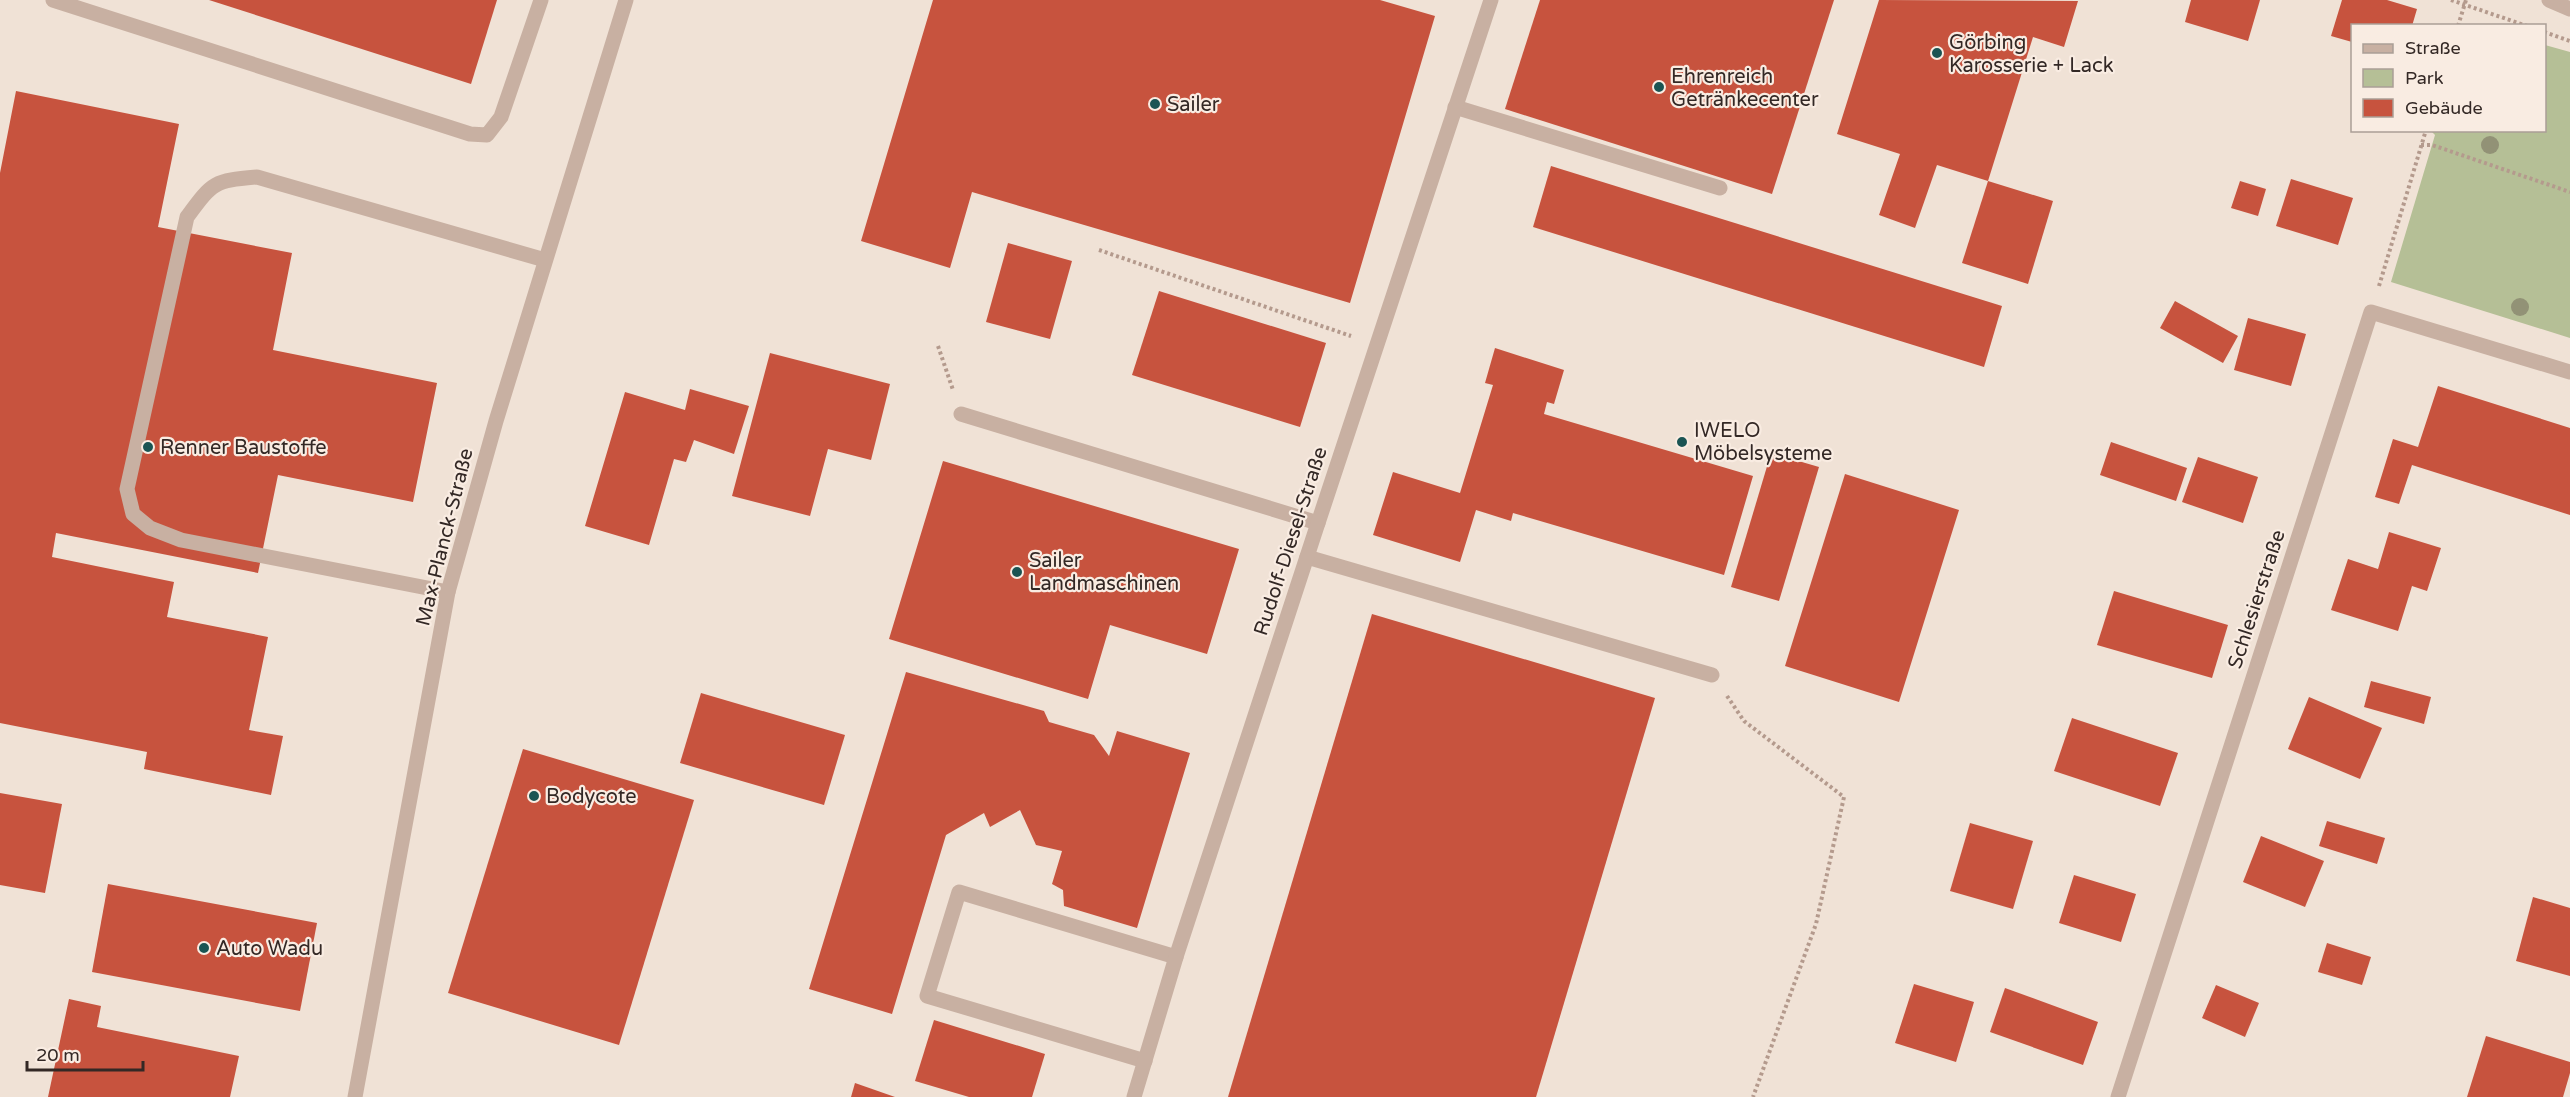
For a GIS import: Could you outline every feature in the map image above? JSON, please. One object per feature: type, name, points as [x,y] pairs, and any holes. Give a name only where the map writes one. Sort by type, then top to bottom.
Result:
[{"type":"street","points":[[53,0],[80,4],[470,134],[487,135],[501,117],[541,0]]},
{"type":"street","name":"Max-Planck-Straße","points":[[355,1097],[448,592],[496,421],[626,0]]},
{"type":"street","name":"Rudolf-Diesel-Straße","points":[[1134,1097],[1176,957],[1491,0]]},
{"type":"street","points":[[2549,0],[2570,9]]},
{"type":"street","points":[[1455,107],[1720,188]]},
{"type":"street","points":[[448,592],[181,540],[150,528],[133,514],[127,489],[188,217],[207,189],[226,180],[257,177],[545,260]]},
{"type":"street","points":[[2370,312],[2570,372]]},
{"type":"street","name":"Schlesierstraße","points":[[2118,1097],[2370,312]]},
{"type":"street","points":[[961,414],[1318,523]]},
{"type":"street","points":[[1307,557],[1712,675]]},
{"type":"street","points":[[1144,1061],[927,996],[946,933],[959,892],[1176,957]]},
{"type":"path","points":[[2451,0],[2465,2],[2522,24]]},
{"type":"path","points":[[2459,24],[2465,2]]},
{"type":"path","points":[[2370,312],[2425,132]]},
{"type":"path","points":[[2421,145],[2432,145],[2570,192]]},
{"type":"path","points":[[1099,250],[1377,344]]},
{"type":"path","points":[[938,346],[961,414]]},
{"type":"path","points":[[1712,675],[1744,721],[1844,796],[1816,924],[1754,1097]]},
{"type":"green space","points":[[2546,45],[2570,52],[2570,338],[2391,282],[2435,135],[2432,132],[2546,132]]},
{"type":"building","points":[[209,0],[497,0],[471,84]]},
{"type":"building","name":"Sailer","points":[[933,0],[1380,0],[1435,16],[1350,303],[972,192],[950,268],[861,241]]},
{"type":"building","name":"Ehrenreich Getränkecenter","points":[[1540,0],[1834,0],[1772,194],[1505,109]]},
{"type":"building","points":[[1879,0],[2078,1],[2064,47],[2033,37],[1988,181],[1937,165],[1915,228],[1879,215],[1900,154],[1837,134]]},
{"type":"building","points":[[2191,0],[2260,0],[2248,41],[2185,22]]},
{"type":"building","points":[[2342,0],[2387,0],[2417,9],[2413,24],[2351,24],[2351,42],[2331,36]]},
{"type":"building","points":[[16,91],[179,124],[158,227],[292,253],[273,350],[437,383],[413,502],[278,475],[258,573],[56,533],[52,557],[174,582],[167,617],[268,637],[249,730],[283,736],[271,795],[144,769],[147,752],[0,723],[0,173]]},
{"type":"building","points":[[1551,166],[2002,306],[1984,367],[1533,227]]},
{"type":"building","points":[[2291,179],[2353,198],[2338,245],[2276,226]]},
{"type":"building","points":[[1988,181],[2053,201],[2028,284],[1962,263]]},
{"type":"building","points":[[2240,181],[2266,189],[2258,216],[2231,208]]},
{"type":"building","points":[[1008,243],[1072,261],[1050,339],[986,322]]},
{"type":"building","points":[[1159,291],[1326,343],[1300,427],[1132,375]]},
{"type":"building","points":[[2175,301],[2238,336],[2223,363],[2160,328]]},
{"type":"building","points":[[2248,318],[2306,334],[2291,386],[2234,370]]},
{"type":"building","points":[[1495,348],[1564,370],[1554,404],[1547,402],[1544,414],[1753,476],[1724,575],[1513,513],[1511,521],[1476,510],[1460,562],[1373,535],[1393,472],[1460,493],[1493,385],[1485,383]]},
{"type":"building","points":[[770,353],[890,384],[871,460],[828,449],[810,516],[732,496]]},
{"type":"building","points":[[2438,386],[2570,428],[2570,515],[2412,465],[2399,504],[2375,497],[2393,439],[2418,447]]},
{"type":"building","points":[[690,389],[749,406],[734,454],[694,440],[686,462],[674,459],[649,545],[585,526],[625,392],[685,410]]},
{"type":"building","points":[[2111,442],[2187,468],[2176,501],[2100,475]]},
{"type":"building","points":[[1771,453],[1819,467],[1779,601],[1731,587]]},
{"type":"building","points":[[2198,457],[2258,477],[2243,523],[2182,502]]},
{"type":"building","name":"Sailer Landmaschinen","points":[[943,461],[1239,549],[1207,654],[1110,625],[1088,699],[889,639]]},
{"type":"building","points":[[1845,474],[1959,510],[1899,702],[1785,666]]},
{"type":"building","points":[[2389,532],[2441,548],[2427,591],[2412,586],[2398,631],[2331,610],[2348,559],[2378,569]]},
{"type":"building","points":[[2114,591],[2228,625],[2212,678],[2097,645]]},
{"type":"building","points":[[1372,614],[1655,698],[1536,1097],[1228,1097]]},
{"type":"building","points":[[906,672],[1044,711],[1049,722],[1094,735],[1109,756],[1117,731],[1190,753],[1137,928],[1064,906],[1063,890],[1052,884],[1062,851],[1036,845],[1020,810],[990,827],[984,813],[946,835],[892,1014],[809,989]]},
{"type":"building","points":[[2371,681],[2431,697],[2424,724],[2364,707]]},
{"type":"building","points":[[701,693],[845,735],[824,805],[680,763]]},
{"type":"building","points":[[2309,697],[2382,728],[2360,779],[2288,749]]},
{"type":"building","points":[[2072,718],[2178,753],[2160,806],[2054,771]]},
{"type":"building","points":[[523,749],[694,800],[619,1045],[448,993]]},
{"type":"building","points":[[0,793],[62,804],[45,893],[0,885]]},
{"type":"building","points":[[2327,821],[2385,838],[2377,864],[2319,846]]},
{"type":"building","points":[[1970,823],[2033,841],[2013,909],[1950,891]]},
{"type":"building","points":[[2261,836],[2324,861],[2305,907],[2243,882]]},
{"type":"building","points":[[2074,875],[2136,894],[2121,942],[2059,923]]},
{"type":"building","name":"Auto Wadu","points":[[108,884],[317,923],[300,1011],[92,972]]},
{"type":"building","points":[[2533,897],[2570,908],[2570,976],[2516,961]]},
{"type":"building","points":[[2327,943],[2371,957],[2362,985],[2318,972]]},
{"type":"building","points":[[1914,984],[1974,1002],[1956,1062],[1895,1043]]},
{"type":"building","points":[[2216,985],[2259,1003],[2245,1037],[2202,1018]]},
{"type":"building","points":[[2005,988],[2098,1022],[2083,1065],[1990,1032]]},
{"type":"building","points":[[69,999],[101,1006],[97,1027],[239,1056],[230,1097],[48,1097]]},
{"type":"building","points":[[934,1020],[1045,1054],[1032,1097],[969,1097],[915,1081]]},
{"type":"building","points":[[2486,1036],[2570,1062],[2570,1073],[2563,1097],[2467,1097]]},
{"type":"building","points":[[855,1083],[895,1097],[851,1097]]},
{"type":"place","name":"Görbing Karosserie + Lack","points":[[1937,53]]},
{"type":"place","name":"Ehrenreich Getränkecenter","points":[[1659,87]]},
{"type":"place","name":"Sailer","points":[[1155,104]]},
{"type":"place","name":"IWELO Möbelsysteme","points":[[1682,442]]},
{"type":"place","name":"Renner Baustoffe","points":[[148,447]]},
{"type":"place","name":"Sailer Landmaschinen","points":[[1017,572]]},
{"type":"place","name":"Bodycote","points":[[534,796]]},
{"type":"place","name":"Auto Wadu","points":[[204,948]]}]
